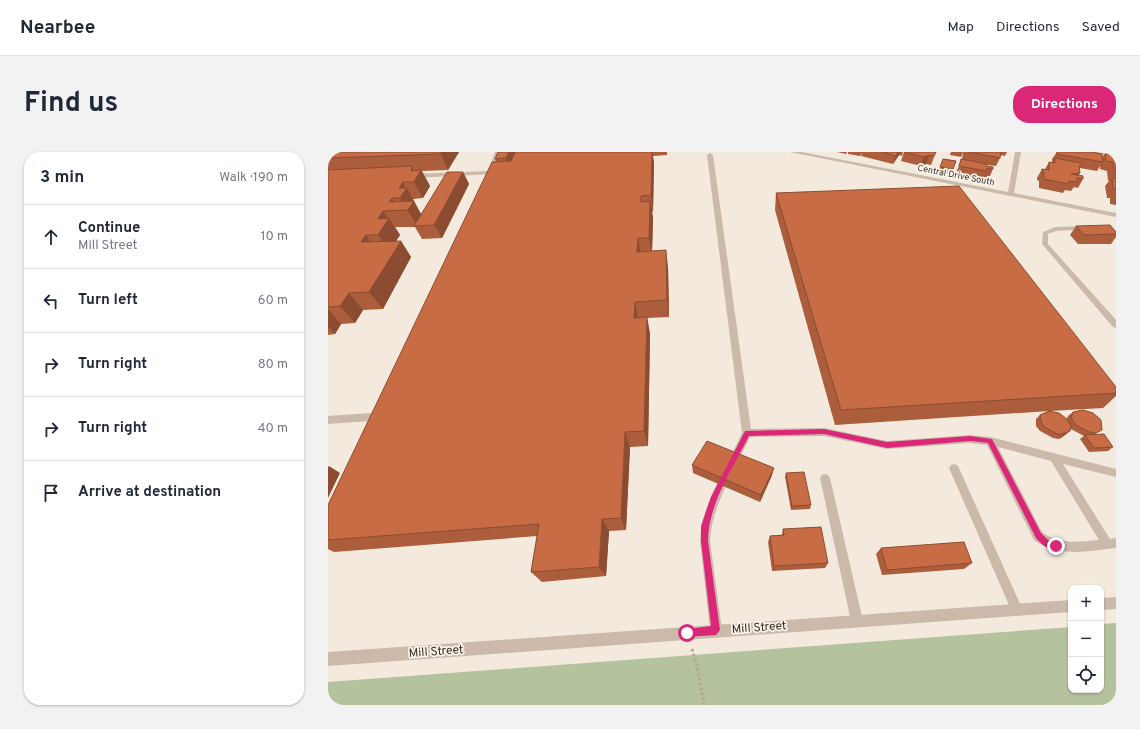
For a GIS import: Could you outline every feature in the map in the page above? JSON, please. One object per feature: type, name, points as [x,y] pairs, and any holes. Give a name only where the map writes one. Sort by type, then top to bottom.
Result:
[{"type":"street","name":"Central Drive South","points":[[792,152],[1116,215]]},
{"type":"street","points":[[1011,195],[1018,152]]},
{"type":"street","points":[[1087,152],[1116,157]]},
{"type":"street","points":[[1104,604],[1116,603]]},
{"type":"street","name":"Mill Street","points":[[328,659],[716,630],[1068,606]]},
{"type":"lane","points":[[403,177],[488,177],[498,152]]},
{"type":"lane","points":[[710,155],[747,433],[714,499],[705,526],[704,541],[716,630]]},
{"type":"lane","points":[[1091,228],[1056,229],[1045,233],[1045,244],[1116,325]]},
{"type":"lane","points":[[328,420],[371,417]]},
{"type":"lane","points":[[747,433],[824,432],[887,445],[970,439],[990,441],[1116,473]]},
{"type":"lane","points":[[990,441],[1038,536],[1046,543],[1066,548],[1111,543],[1054,457]]},
{"type":"lane","points":[[954,468],[1017,610]]},
{"type":"lane","points":[[825,478],[857,621]]},
{"type":"path","points":[[687,633],[698,670],[704,705]]},
{"type":"green space","points":[[1116,623],[1116,705],[328,705],[328,682],[1068,627],[1068,693],[1104,693],[1104,624]]},
{"type":"building","points":[[328,152],[442,152],[441,154],[328,158]]},
{"type":"building","points":[[498,152],[509,152],[506,158],[495,159]]},
{"type":"building","points":[[515,152],[652,152],[651,195],[641,196],[640,202],[650,201],[649,238],[638,238],[637,252],[666,250],[667,300],[635,302],[634,318],[647,317],[644,431],[625,432],[621,518],[602,519],[599,567],[531,572],[539,524],[328,540],[328,505],[492,162],[511,161]]},
{"type":"building","points":[[882,152],[898,152],[896,156]]},
{"type":"building","points":[[904,152],[936,152],[934,156],[929,155],[924,157]]},
{"type":"building","points":[[969,152],[1001,152],[1000,158]]},
{"type":"building","points":[[1057,152],[1091,152],[1102,154],[1103,162],[1057,154]]},
{"type":"building","points":[[1105,154],[1116,155],[1116,172],[1114,172],[1113,162],[1106,161]]},
{"type":"building","points":[[1055,158],[1081,163],[1082,166],[1079,166],[1080,173],[1071,174],[1083,176],[1083,179],[1077,178],[1077,182],[1069,181],[1069,184],[1044,179],[1044,172],[1042,172],[1042,169],[1049,170],[1049,162],[1055,163]]},
{"type":"building","points":[[943,159],[956,161],[953,169],[940,167]]},
{"type":"building","points":[[961,159],[987,164],[986,166],[993,167],[993,169],[987,168],[986,171],[959,166]]},
{"type":"building","points":[[412,166],[411,171],[421,170],[414,182],[403,182],[399,188],[407,188],[400,198],[392,198],[389,202],[414,201],[408,210],[383,211],[378,219],[389,218],[378,235],[366,235],[361,242],[401,241],[369,292],[349,293],[340,306],[328,307],[328,170]]},
{"type":"building","points":[[447,172],[463,172],[434,225],[414,226]]},
{"type":"building","points":[[1112,178],[1116,178],[1116,189],[1113,189]]},
{"type":"building","points":[[959,186],[1116,387],[1116,393],[841,410],[776,193]]},
{"type":"building","points":[[1110,225],[1116,234],[1084,235],[1076,226]]},
{"type":"building","points":[[1083,410],[1093,413],[1101,420],[1102,430],[1096,433],[1089,432],[1076,425],[1071,418],[1073,412]]},
{"type":"building","points":[[1049,411],[1059,413],[1067,419],[1071,426],[1070,431],[1063,434],[1057,434],[1044,427],[1040,415]]},
{"type":"building","points":[[1104,434],[1113,447],[1094,448],[1085,435]]},
{"type":"building","points":[[707,441],[774,468],[761,495],[692,465]]},
{"type":"building","points":[[804,472],[811,505],[792,506],[786,473]]},
{"type":"building","points":[[821,527],[828,563],[774,566],[770,536],[784,535],[783,529]]},
{"type":"building","points":[[964,542],[972,563],[887,570],[881,548]]},
{"type":"route","points":[[687,633],[716,630],[704,541],[705,526],[708,512],[747,433],[824,432],[887,445],[970,439],[990,441],[1038,536],[1046,543],[1056,546]]}]
